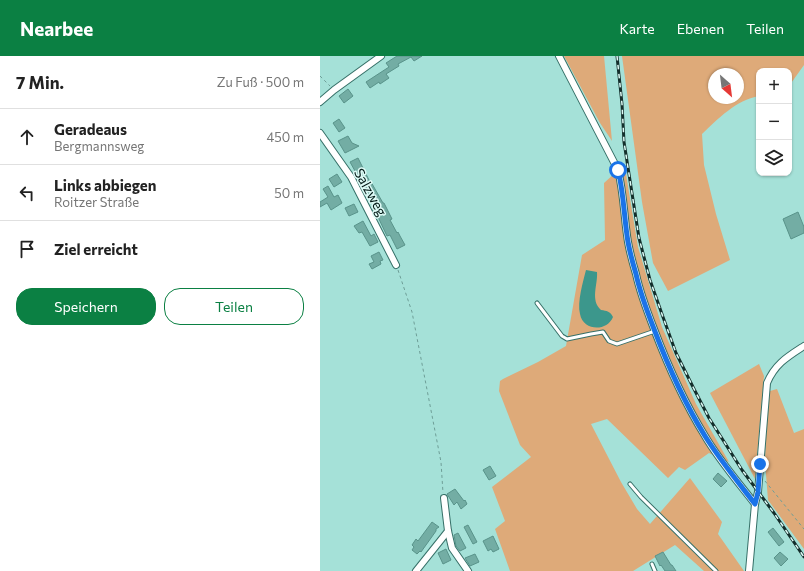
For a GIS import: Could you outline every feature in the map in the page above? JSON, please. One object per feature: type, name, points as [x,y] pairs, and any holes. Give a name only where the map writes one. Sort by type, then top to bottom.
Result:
[{"type":"street","points":[[320,102],[381,56]]},
{"type":"street","points":[[559,56],[618,170],[622,184],[628,242],[632,260],[646,307],[662,352],[692,415],[716,453],[755,504]]},
{"type":"street","name":"Salzweg","points":[[320,133],[351,177],[396,265]]},
{"type":"street","points":[[749,571],[755,504],[758,492],[767,383],[770,374],[778,365],[788,356],[804,346]]},
{"type":"street","points":[[444,498],[448,531],[452,548],[468,571]]},
{"type":"street","points":[[416,571],[448,531]]},
{"type":"lane","points":[[537,303],[562,336],[567,339],[603,332],[609,341],[617,344],[655,331]]},
{"type":"lane","points":[[630,484],[641,497],[716,571]]},
{"type":"lane","points":[[652,564],[655,571]]},
{"type":"path","points":[[320,76],[334,90]]},
{"type":"path","points":[[396,265],[412,312],[442,462],[444,498]]},
{"type":"path","points":[[759,475],[804,529]]},
{"type":"shaded area","points":[[564,56],[604,56],[612,141],[600,123]]},
{"type":"shaded area","points":[[622,56],[804,56],[804,65],[792,82],[792,68],[756,68],[756,97],[744,102],[744,68],[708,68],[708,104],[739,104],[721,116],[702,134],[704,165],[716,214],[730,260],[668,291],[653,263],[642,202]]},
{"type":"shaded area","points":[[625,168],[638,247],[662,327],[696,404],[729,462],[709,453],[685,470],[679,467],[668,478],[607,419],[591,424],[621,482],[637,509],[650,524],[690,478],[722,522],[718,534],[744,571],[704,571],[675,545],[633,571],[510,571],[495,529],[505,521],[492,487],[531,457],[520,445],[499,391],[500,381],[566,346],[582,255],[605,240],[604,183],[615,173]]},
{"type":"shaded area","points":[[586,270],[597,272],[595,292],[596,302],[601,310],[608,312],[613,317],[610,322],[601,327],[595,328],[586,324],[582,320],[580,314],[580,298]]},
{"type":"shaded area","points":[[759,364],[764,376],[755,479],[710,393]]},
{"type":"shaded area","points":[[777,389],[794,433],[804,429],[804,549],[768,500],[765,462],[766,427],[770,391]]},
{"type":"building","points":[[397,56],[422,56],[414,61],[411,57],[398,64],[399,66],[386,74],[389,78],[370,88],[366,82],[389,67],[386,63]]},
{"type":"building","points":[[348,89],[353,96],[344,103],[339,96]]},
{"type":"building","points":[[339,119],[345,128],[339,132],[333,123]]},
{"type":"building","points":[[348,136],[352,143],[359,146],[345,153],[338,141]]},
{"type":"building","points":[[358,158],[370,182],[384,203],[392,219],[390,220],[405,245],[397,249],[390,235],[387,236],[378,217],[377,218],[372,209],[375,207],[350,162]]},
{"type":"building","points":[[337,174],[342,182],[334,187],[329,179]]},
{"type":"building","points":[[328,186],[334,197],[338,195],[342,203],[331,210],[327,203],[320,207],[320,202],[328,197],[323,189]]},
{"type":"building","points":[[354,204],[358,212],[349,216],[345,208]]},
{"type":"building","points":[[798,212],[804,227],[804,233],[791,239],[783,219]]},
{"type":"building","points":[[363,221],[371,236],[374,234],[378,242],[370,246],[362,232],[359,233],[354,226]]},
{"type":"building","points":[[379,252],[383,260],[380,261],[381,264],[372,269],[369,264],[374,262],[371,256]]},
{"type":"building","points":[[490,466],[496,476],[489,480],[483,470]]},
{"type":"building","points":[[718,473],[727,481],[721,487],[713,479]]},
{"type":"building","points":[[455,489],[467,504],[461,509],[457,502],[454,505],[447,494]]},
{"type":"building","points":[[432,522],[439,527],[436,529],[421,552],[420,551],[417,554],[412,550],[414,547],[412,545],[416,539],[418,541]]},
{"type":"building","points":[[468,525],[477,542],[473,544],[464,527]]},
{"type":"building","points":[[773,528],[784,542],[779,546],[768,532]]},
{"type":"building","points":[[458,533],[466,548],[460,551],[456,546],[454,535]]},
{"type":"building","points":[[493,536],[499,549],[493,552],[491,549],[488,551],[483,541]]},
{"type":"building","points":[[446,549],[451,560],[443,564],[438,553]]},
{"type":"building","points":[[663,552],[676,571],[665,571],[661,565],[660,566],[655,556]]},
{"type":"building","points":[[780,552],[788,559],[781,566],[774,558]]},
{"type":"building","points":[[475,554],[479,562],[470,566],[465,558]]},
{"type":"railway","points":[[617,56],[624,142],[639,238],[650,280],[676,353],[709,418],[742,470],[804,557]]},
{"type":"route","points":[[618,170],[622,184],[628,242],[636,276],[662,352],[692,415],[716,453],[755,504],[758,492],[760,464]]}]
